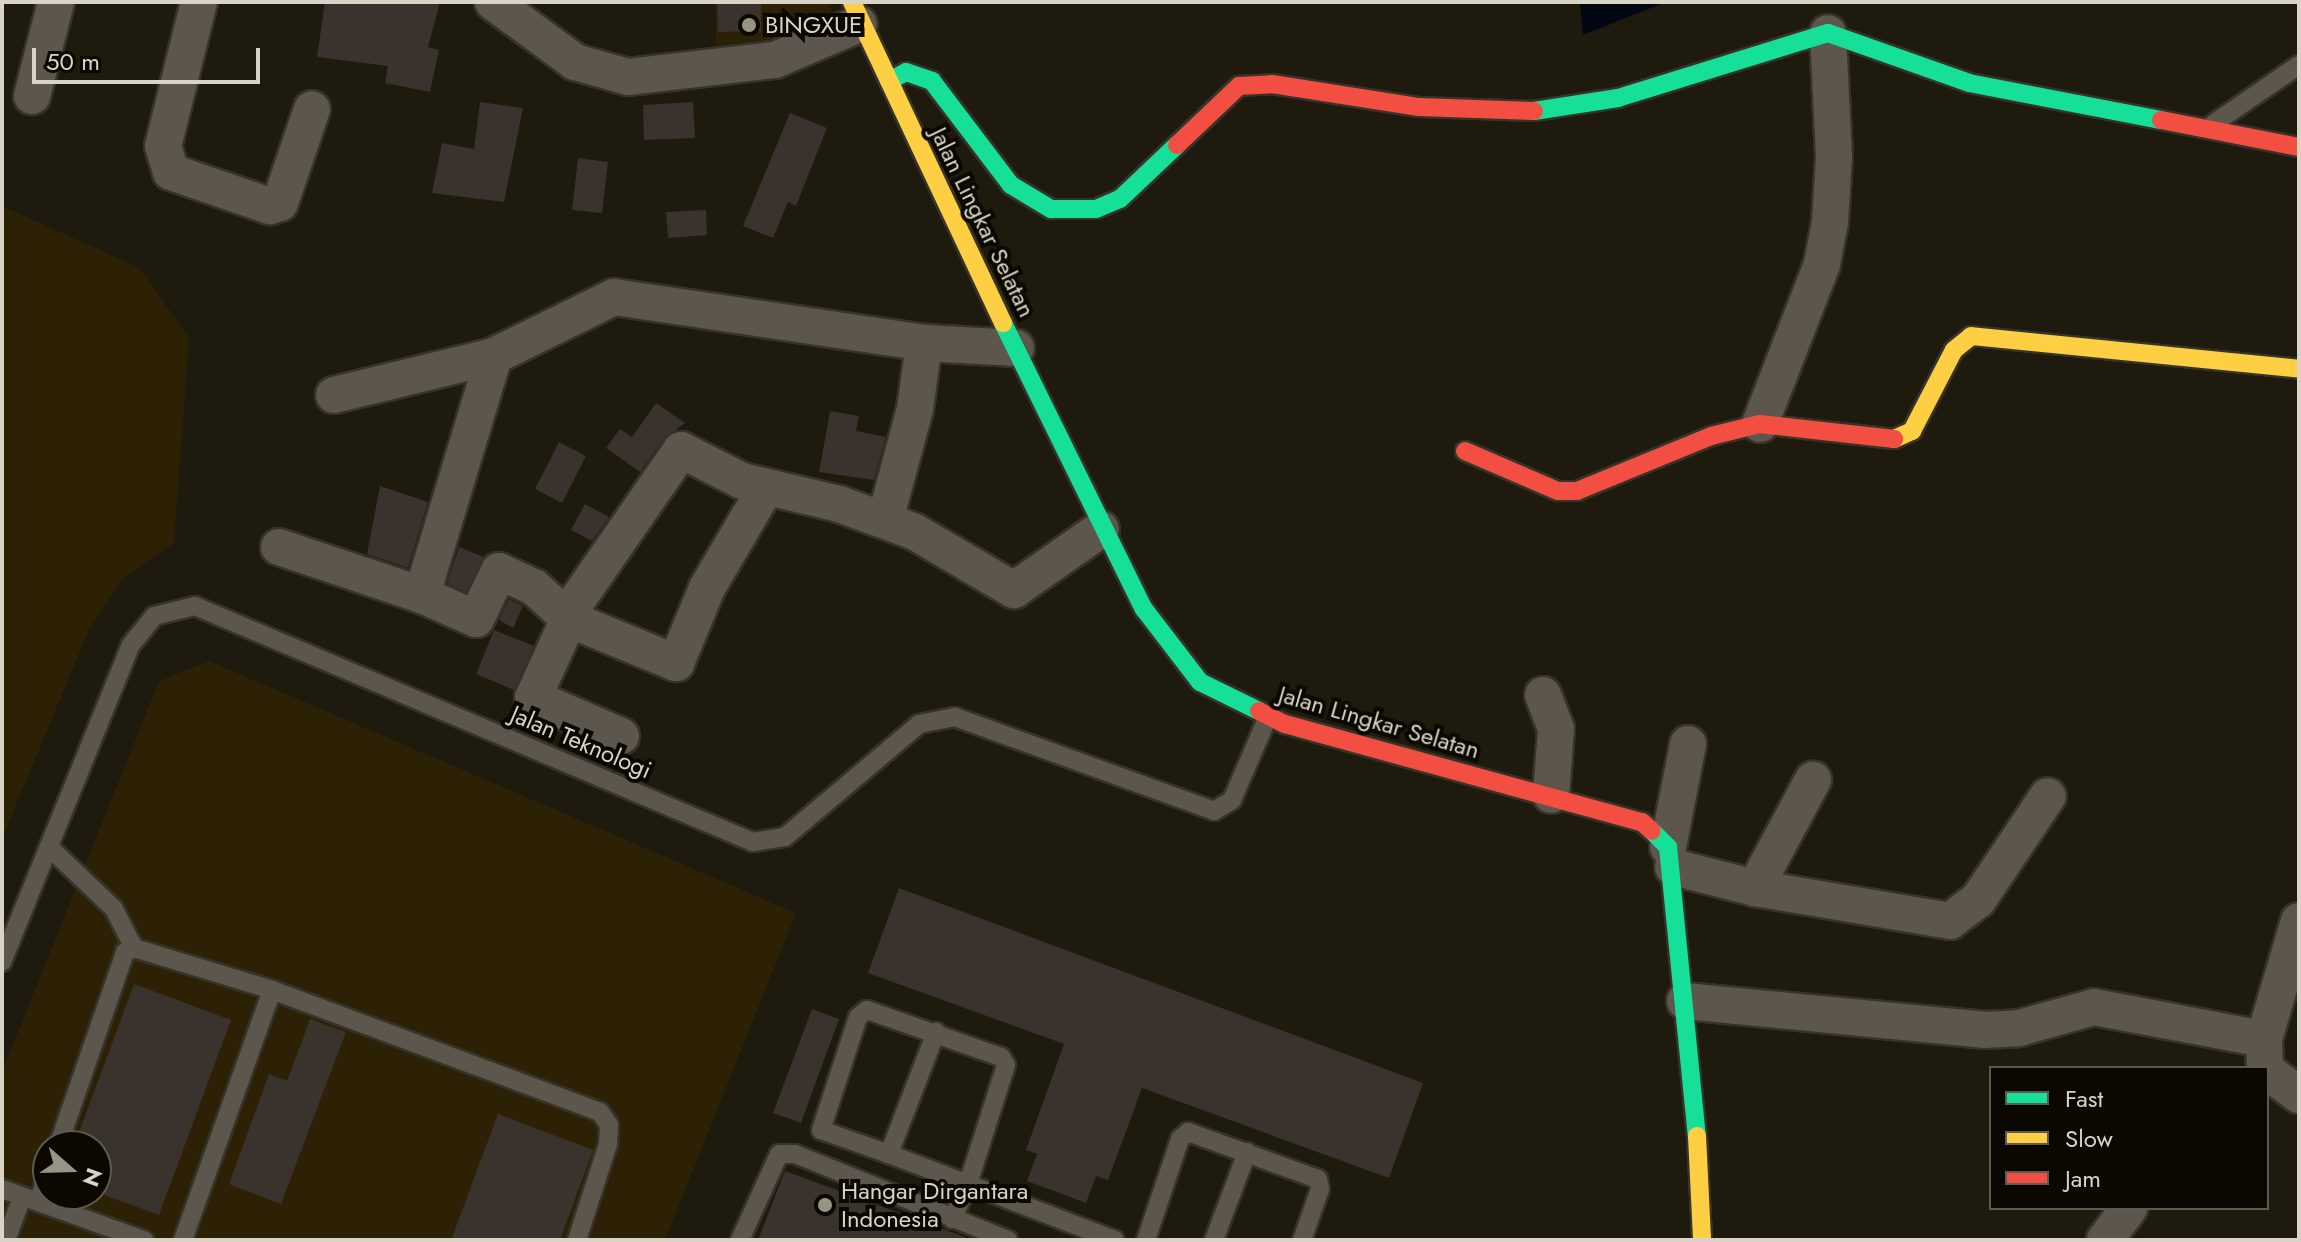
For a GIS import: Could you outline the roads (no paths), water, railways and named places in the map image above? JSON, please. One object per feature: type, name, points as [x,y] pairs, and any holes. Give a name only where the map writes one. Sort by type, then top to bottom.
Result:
[{"type":"street","points":[[32,96],[56,2]]},
{"type":"street","points":[[199,2],[163,146],[171,172],[270,206],[280,203],[312,109]]},
{"type":"street","points":[[493,2],[575,62],[628,77],[775,60],[856,13]]},
{"type":"street","name":"Jalan Lingkar Selatan","points":[[856,13],[1101,529],[1183,664],[1200,682],[1268,717],[1642,822],[1670,857]]},
{"type":"street","points":[[889,81],[906,72],[932,81],[1022,195],[1051,209],[1096,209],[1120,199],[1239,86],[1272,84],[1419,107],[1538,111],[1618,98],[1828,33],[1969,83],[2299,147]]},
{"type":"street","points":[[1760,424],[1827,236],[1834,157],[1828,33]]},
{"type":"street","points":[[334,395],[494,356],[614,297],[924,343],[1016,348]]},
{"type":"street","points":[[1465,451],[1558,491],[1577,491],[1711,436],[1760,424],[1893,440],[1912,431],[1954,350],[1971,336],[2299,369]]},
{"type":"street","points":[[885,520],[915,409],[924,343]]},
{"type":"street","points":[[422,595],[494,356]]},
{"type":"street","points":[[621,736],[533,698],[569,619],[681,450],[765,489],[885,520],[1014,590],[1101,529]]},
{"type":"street","points":[[279,547],[422,595],[476,619],[499,571],[534,587],[569,619],[676,663],[707,588],[765,489]]},
{"type":"street","points":[[1543,695],[1556,729],[1551,795]]},
{"type":"street","points":[[1688,744],[1670,857],[1685,1001],[1702,1240]]},
{"type":"street","points":[[1755,888],[1813,780]]},
{"type":"street","points":[[1670,857],[1755,888],[1950,921],[1978,900],[2048,796]]},
{"type":"street","points":[[2265,1059],[2299,921]]},
{"type":"street","points":[[1685,1001],[1984,1030],[2019,1028],[2094,1007],[2265,1059],[2299,1095]]},
{"type":"street","points":[[2243,1066],[2265,1059]]},
{"type":"street","points":[[2105,1240],[2128,1210]]},
{"type":"lane","points":[[2204,130],[2299,65]]},
{"type":"lane","name":"Jalan Teknologi","points":[[2,962],[130,646],[154,616],[195,606],[753,842],[785,837],[919,724],[955,717],[1214,811],[1232,800],[1268,717]]},
{"type":"lane","points":[[49,847],[114,909],[134,948]]},
{"type":"lane","points":[[64,1130],[125,952],[134,948],[272,990],[600,1112],[609,1125],[608,1144],[577,1240]]},
{"type":"lane","points":[[183,1240],[272,990]]},
{"type":"lane","points":[[952,1219],[968,1184],[1006,1065],[1001,1057],[867,1010],[858,1017],[821,1130],[889,1154],[968,1184],[1115,1240]]},
{"type":"lane","points":[[889,1154],[936,1032]]},
{"type":"lane","points":[[1146,1240],[1188,1132],[1318,1179],[1320,1189],[1302,1240]]},
{"type":"lane","points":[[1214,1240],[1247,1152]]},
{"type":"lane","points":[[740,1240],[779,1154],[795,1154],[1008,1240]]},
{"type":"lane","points":[[2,1189],[144,1240]]},
{"type":"lane","points":[[6,1240],[32,1197]]},
{"type":"place","name":"BINGXUE","points":[[749,25]]},
{"type":"place","name":"Hangar Dirgantara Indonesia","points":[[825,1205]]}]
